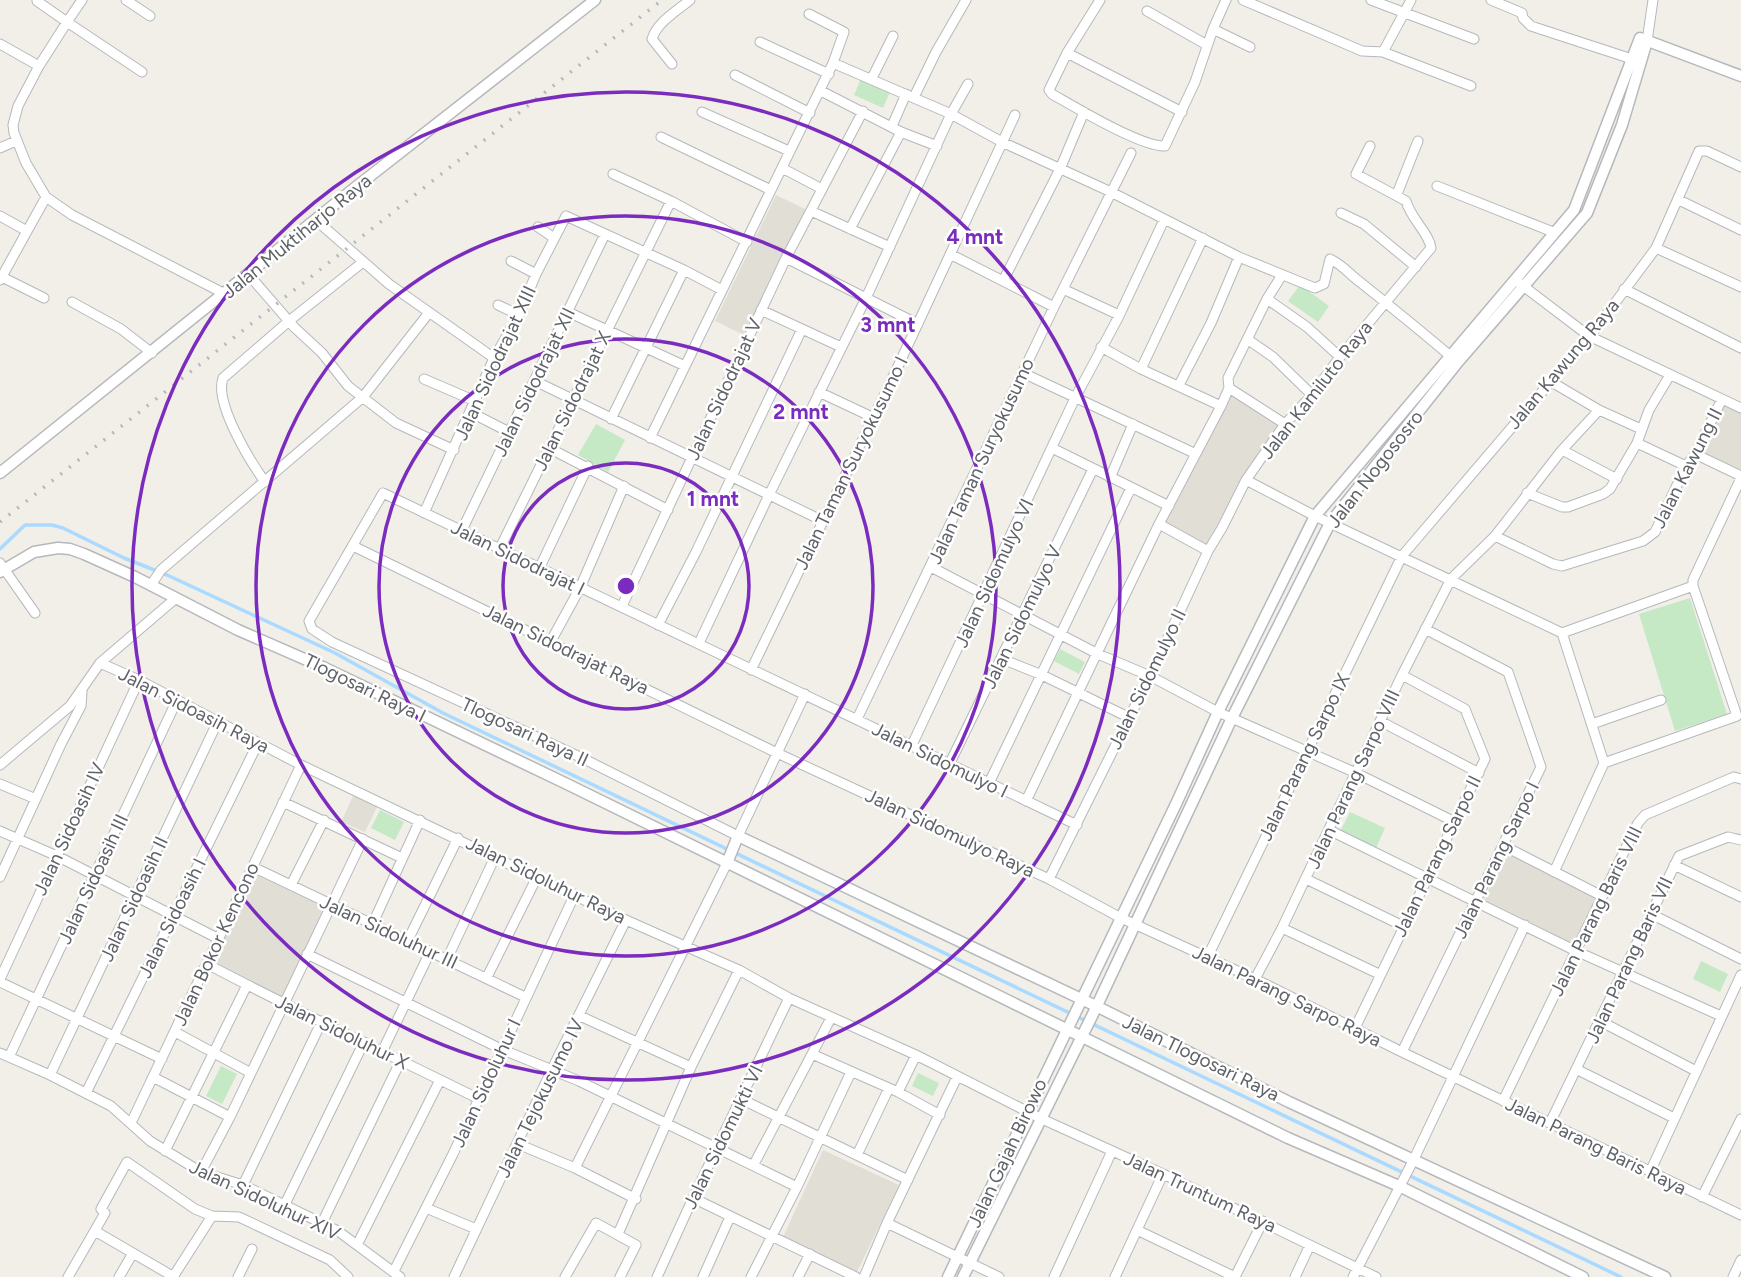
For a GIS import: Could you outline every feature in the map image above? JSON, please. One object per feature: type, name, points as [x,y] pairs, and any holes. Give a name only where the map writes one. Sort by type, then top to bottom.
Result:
[{"type":"street","points":[[82,0],[39,66],[18,106],[13,125],[16,141],[46,197],[72,215],[225,294]]},
{"type":"street","points":[[126,0],[150,16]]},
{"type":"street","name":"Jalan Muktiharjo Raya","points":[[0,473],[356,187],[595,0]]},
{"type":"street","points":[[672,64],[652,39],[653,34],[690,0]]},
{"type":"street","points":[[850,229],[910,95],[966,0]]},
{"type":"street","points":[[1100,0],[1067,53],[1049,90],[1084,112],[1138,139],[1165,146],[1195,82],[1226,0]]},
{"type":"street","points":[[1242,0],[1362,51],[1384,52],[1471,86]]},
{"type":"street","points":[[1371,0],[1474,39]]},
{"type":"street","points":[[1384,52],[1410,0]]},
{"type":"street","points":[[1491,0],[1522,13],[1531,26],[1636,61]]},
{"type":"street","points":[[1653,0],[1645,36],[1741,76]]},
{"type":"street","points":[[37,1],[142,72]]},
{"type":"street","points":[[1147,11],[1207,45]]},
{"type":"street","points":[[650,438],[829,74],[843,31],[809,13]]},
{"type":"street","points":[[1213,29],[1251,47]]},
{"type":"street","points":[[872,78],[892,36]]},
{"type":"street","name":"Jalan Nogososro","points":[[1080,1003],[1218,712],[1315,516],[1574,210],[1645,36]]},
{"type":"street","points":[[760,42],[829,74]]},
{"type":"street","points":[[0,44],[39,66]]},
{"type":"street","points":[[1067,53],[1182,111]]},
{"type":"street","name":"Jalan Nogososro","points":[[1082,1036],[1232,718],[1330,523],[1458,362],[1587,213],[1622,125],[1636,61]]},
{"type":"street","points":[[833,63],[951,114],[1002,142],[1282,275],[1315,288],[1324,284],[1330,259],[1341,264],[1449,355]]},
{"type":"street","points":[[735,75],[810,113]]},
{"type":"street","points":[[699,643],[866,298],[951,114],[968,84]]},
{"type":"street","points":[[821,91],[937,146]]},
{"type":"street","name":"Jalan Sidodrajat V","points":[[622,606],[786,258],[863,111]]},
{"type":"street","points":[[702,112],[789,151]]},
{"type":"street","points":[[1003,281],[1060,169],[1084,112]]},
{"type":"street","name":"Jalan Taman Suryokusumo I","points":[[751,670],[918,324],[1015,115]]},
{"type":"street","points":[[1610,121],[1622,125]]},
{"type":"street","points":[[661,137],[771,190]]},
{"type":"street","points":[[0,148],[16,141]]},
{"type":"street","points":[[1370,146],[1356,174],[1397,194],[1418,141]]},
{"type":"street","name":"Jalan Kawung Raya","points":[[1402,556],[1589,336],[1656,248],[1697,155],[1703,150],[1707,151],[1741,167]]},
{"type":"street","name":"Jalan Taman Suryokusumo","points":[[857,719],[1054,307],[1131,153]]},
{"type":"street","points":[[782,168],[822,189]]},
{"type":"street","points":[[613,174],[671,201],[747,242]]},
{"type":"street","points":[[1437,186],[1553,232]]},
{"type":"street","name":"Jalan Kamiluto Raya","points":[[1397,194],[1406,201],[1411,216],[1429,239],[1431,248],[1340,357],[1312,395],[1285,424],[1247,480],[1315,516],[1562,633]]},
{"type":"street","points":[[44,298],[1,278],[46,197]]},
{"type":"street","points":[[1679,200],[1741,230]]},
{"type":"street","name":"Jalan Sidodrajat X","points":[[499,550],[671,201]]},
{"type":"street","points":[[811,211],[890,247]]},
{"type":"street","points":[[1341,213],[1364,224],[1416,267]]},
{"type":"street","points":[[0,216],[27,230]]},
{"type":"street","name":"Jalan Sidodrajat XIII","points":[[424,513],[494,358],[519,315],[564,218],[568,216],[605,234]]},
{"type":"street","points":[[317,220],[363,262],[428,313],[494,358]]},
{"type":"street","name":"Jalan Sidomulyo VI","points":[[911,747],[985,595],[1075,398],[1119,315],[1164,220]]},
{"type":"street","points":[[538,227],[554,238]]},
{"type":"street","points":[[605,234],[722,290]]},
{"type":"street","name":"Jalan Sidodrajat XII","points":[[462,530],[605,234]]},
{"type":"street","points":[[1141,369],[1203,238]]},
{"type":"street","points":[[1656,248],[1741,287]]},
{"type":"street","points":[[950,254],[1054,307]]},
{"type":"street","points":[[1179,385],[1211,323],[1240,257]]},
{"type":"street","points":[[786,258],[918,324]]},
{"type":"street","points":[[511,261],[536,274]]},
{"type":"street","points":[[265,482],[245,453],[223,403],[220,385],[227,373],[363,262]]},
{"type":"street","points":[[611,419],[684,270]]},
{"type":"street","points":[[248,275],[322,353],[348,386],[396,423],[454,450]]},
{"type":"street","points":[[1026,801],[1194,453],[1221,406],[1229,388],[1228,378],[1267,299],[1282,275]]},
{"type":"street","points":[[1514,279],[1589,336],[1741,408]]},
{"type":"street","points":[[1063,289],[1119,315]]},
{"type":"street","points":[[1624,289],[1741,348]]},
{"type":"street","points":[[1267,299],[1307,327],[1340,357]]},
{"type":"street","points":[[72,302],[121,329],[152,353]]},
{"type":"street","points":[[498,304],[519,315]]},
{"type":"street","points":[[761,310],[841,347]]},
{"type":"street","points":[[568,312],[685,366]]},
{"type":"street","points":[[153,582],[161,570],[363,397],[428,313]]},
{"type":"street","points":[[658,625],[802,329]]},
{"type":"street","points":[[1247,339],[1273,357],[1312,395]]},
{"type":"street","points":[[1101,347],[1221,406]]},
{"type":"street","points":[[1023,373],[1194,453]]},
{"type":"street","points":[[1527,493],[1568,507],[1607,493],[1637,443],[1641,429],[1670,375]]},
{"type":"street","points":[[424,379],[475,401]]},
{"type":"street","points":[[535,381],[823,521]]},
{"type":"street","points":[[1550,381],[1599,410],[1641,429]]},
{"type":"street","points":[[1229,388],[1285,424]]},
{"type":"street","points":[[819,392],[872,417]]},
{"type":"street","name":"Jalan Kawung II","points":[[1495,536],[1553,565],[1562,566],[1643,541],[1656,532],[1686,466],[1695,454],[1722,399]]},
{"type":"street","name":"Jalan Parang Sarpo VIII","points":[[1255,979],[1306,880],[1380,721],[1451,579],[1495,536],[1562,450],[1599,410]]},
{"type":"street","points":[[470,412],[509,432]]},
{"type":"street","points":[[1110,478],[1133,424]]},
{"type":"street","points":[[1637,443],[1686,466]]},
{"type":"street","points":[[549,448],[668,510]]},
{"type":"street","points":[[1052,448],[1169,506]]},
{"type":"street","points":[[1562,450],[1617,479]]},
{"type":"street","points":[[1604,763],[1739,717],[1693,580],[1741,477],[1695,454]]},
{"type":"street","points":[[539,569],[588,466]]},
{"type":"street","name":"Jalan Sidomulyo V","points":[[949,765],[1093,469]]},
{"type":"street","name":"Jalan Sidomulyo II","points":[[1049,879],[1150,676],[1208,551],[1247,480]]},
{"type":"street","points":[[551,641],[580,588],[624,486]]},
{"type":"street","points":[[989,783],[1131,488]]},
{"type":"street","name":"Jalan Sidodrajat I","points":[[353,545],[383,493],[805,694]]},
{"type":"street","points":[[1159,524],[1208,551]]},
{"type":"street","name":"Tlogosari Raya II","points":[[353,545],[309,621],[312,629],[332,642],[580,757],[737,838]]},
{"type":"street","name":"Jalan Sidodrajat Raya","points":[[353,545],[777,753]]},
{"type":"street","name":"Tlogosari Raya I","points":[[2,568],[34,552],[70,549],[153,582],[176,598],[238,630],[325,668],[728,861]]},
{"type":"street","name":"Jalan Parang Sarpo IX","points":[[1207,958],[1402,556]]},
{"type":"street","points":[[931,567],[1060,635],[1150,676],[1218,712],[1455,822]]},
{"type":"street","points":[[2,568],[35,613]]},
{"type":"street","points":[[1554,872],[1604,763],[1562,633],[1693,586]]},
{"type":"street","name":"Jalan Sidoasih Raya","points":[[176,598],[100,663],[139,680],[301,765]]},
{"type":"street","name":"Jalan Parang Sarpo I","points":[[1402,1052],[1541,767],[1510,676],[1505,669],[1425,629]]},
{"type":"street","points":[[1002,659],[1042,675],[1128,717]]},
{"type":"street","points":[[0,765],[70,706],[100,663]]},
{"type":"street","name":"Jalan Parang Sarpo II","points":[[1355,1028],[1479,773],[1484,756],[1465,709],[1402,676]]},
{"type":"street","name":"Jalan Sidoasih IV","points":[[0,980],[139,680]]},
{"type":"street","points":[[0,877],[16,838],[81,706],[82,692]]},
{"type":"street","points":[[575,1168],[728,861],[805,694]]},
{"type":"street","name":"Jalan Sidomulyo I","points":[[805,694],[1077,825]]},
{"type":"street","name":"Jalan Sidoasih III","points":[[5,1055],[36,1000],[177,700]]},
{"type":"street","points":[[1592,724],[1661,700]]},
{"type":"street","points":[[1380,721],[1479,773]]},
{"type":"street","name":"Jalan Sidoasih II","points":[[50,1075],[217,723]]},
{"type":"street","name":"Jalan Sidoasih I","points":[[86,1093],[258,743]]},
{"type":"street","name":"Jalan Sidomulyo Raya","points":[[777,753],[1049,879],[1121,918]]},
{"type":"street","name":"Jalan Bokor Kencono","points":[[131,1123],[301,765]]},
{"type":"street","name":"Jalan Sidoluhur Raya","points":[[301,765],[739,970],[789,998],[916,1055]]},
{"type":"street","name":"Jalan Parang Baris VIII","points":[[1503,1101],[1638,822],[1645,815],[1734,777],[1741,779]]},
{"type":"street","points":[[0,784],[36,799]]},
{"type":"street","points":[[284,802],[402,858]]},
{"type":"street","points":[[291,885],[324,820]]},
{"type":"street","points":[[373,923],[420,820]]},
{"type":"street","points":[[1329,830],[1576,951],[1721,1016]]},
{"type":"street","points":[[0,831],[57,856],[219,939]]},
{"type":"street","name":"Jalan Parang Baris VII","points":[[1550,1123],[1679,856],[1728,837],[1741,841]]},
{"type":"street","points":[[408,940],[458,838]]},
{"type":"street","name":"Jalan Tlogosari Raya","points":[[737,838],[1413,1161],[1665,1277]]},
{"type":"street","points":[[201,1172],[363,839]]},
{"type":"street","points":[[1504,846],[1602,896]]},
{"type":"street","points":[[447,959],[495,857]]},
{"type":"street","name":"Jalan Tlogosari Raya","points":[[728,861],[1288,1138],[1401,1184],[1583,1277]]},
{"type":"street","points":[[1674,865],[1741,897]]},
{"type":"street","name":"Jalan Sidoluhur III","points":[[253,867],[525,997]]},
{"type":"street","points":[[487,977],[537,877]]},
{"type":"street","points":[[1306,880],[1403,926]]},
{"type":"street","name":"Jalan Sidoluhur I","points":[[397,1274],[575,894]]},
{"type":"street","points":[[1651,914],[1741,959]]},
{"type":"street","name":"Jalan Parang Sarpo Raya","points":[[1121,918],[1255,979],[1452,1075]]},
{"type":"street","name":"Jalan Tejokusumo IV","points":[[454,1277],[626,919]]},
{"type":"street","points":[[1355,1273],[1413,1161],[1525,925]]},
{"type":"street","points":[[1282,928],[1379,974]]},
{"type":"street","points":[[383,1050],[430,952]]},
{"type":"street","points":[[307,954],[501,1049],[610,1096],[797,1187]]},
{"type":"street","name":"Jalan Sidoluhur X","points":[[207,964],[479,1099]]},
{"type":"street","points":[[618,1234],[691,1067],[739,970]]},
{"type":"street","points":[[1650,1172],[1741,975]]},
{"type":"street","points":[[0,980],[36,1000],[162,1059]]},
{"type":"street","points":[[165,1151],[247,985]]},
{"type":"street","name":"Jalan Sidomukti VI","points":[[657,1277],[716,1147],[789,998]]},
{"type":"street","name":"Jalan Gajah Birowo","points":[[948,1277],[1080,1003]]},
{"type":"street","points":[[580,1016],[691,1067]]},
{"type":"street","points":[[754,1164],[831,1017]]},
{"type":"street","points":[[243,1185],[322,1021]]},
{"type":"street","points":[[1600,1021],[1696,1071]]},
{"type":"street","points":[[175,1032],[251,1073]]},
{"type":"street","name":"Jalan Gajah Birowo","points":[[963,1277],[1082,1036]]},
{"type":"street","points":[[285,1204],[364,1042]]},
{"type":"street","points":[[812,1054],[889,1087],[940,1115]]},
{"type":"street","name":"Jalan Sidoluhur XIV","points":[[5,1055],[111,1106],[150,1141],[201,1172],[243,1185],[322,1223],[397,1274]]},
{"type":"street","points":[[898,1092],[916,1055]]},
{"type":"street","name":"Jalan Truntum Raya","points":[[916,1055],[1042,1119],[1263,1221],[1310,1245],[1355,1273],[1376,1277]]},
{"type":"street","points":[[322,1223],[401,1060]]},
{"type":"street","points":[[1576,1069],[1674,1118]]},
{"type":"street","points":[[751,1277],[797,1187],[850,1072]]},
{"type":"street","name":"Jalan Parang Baris Raya","points":[[1452,1075],[1741,1216]]},
{"type":"street","points":[[153,1077],[230,1117]]},
{"type":"street","points":[[864,1277],[957,1077]]},
{"type":"street","points":[[357,1245],[440,1080]]},
{"type":"street","points":[[857,1155],[889,1087]]},
{"type":"street","points":[[741,1098],[908,1180]]},
{"type":"street","points":[[1702,1197],[1741,1118]]},
{"type":"street","points":[[518,1144],[575,1168],[635,1199]]},
{"type":"street","points":[[1054,1277],[1112,1150]]},
{"type":"street","points":[[68,1277],[105,1213],[101,1209],[127,1163],[195,1209],[212,1216],[239,1217],[330,1260],[337,1274],[348,1277]]},
{"type":"street","points":[[1115,1277],[1163,1174]]},
{"type":"street","points":[[692,1198],[856,1277]]},
{"type":"street","points":[[426,1208],[476,1230]]},
{"type":"street","points":[[95,1231],[173,1277],[212,1216]]},
{"type":"street","points":[[703,1277],[730,1217]]},
{"type":"street","points":[[1137,1230],[1235,1277],[1263,1221]]},
{"type":"street","points":[[887,1223],[999,1277]]},
{"type":"street","points":[[565,1277],[594,1224],[636,1245],[620,1277]]},
{"type":"street","points":[[1295,1277],[1310,1245]]},
{"type":"street","points":[[238,1277],[251,1249]]},
{"type":"street","points":[[119,1277],[133,1253]]},
{"type":"street","points":[[799,1277],[810,1254]]},
{"type":"street","points":[[1732,1277],[1741,1260]]},
{"type":"shaded area","points":[[776,195],[807,210],[746,336],[715,321]]},
{"type":"shaded area","points":[[1235,390],[1280,426],[1243,480],[1205,546],[1165,523],[1229,393]]},
{"type":"shaded area","points":[[1725,402],[1741,410],[1741,474],[1699,452]]},
{"type":"shaded area","points":[[354,794],[378,805],[365,832],[341,822]]},
{"type":"shaded area","points":[[1506,853],[1598,896],[1574,946],[1482,903]]},
{"type":"shaded area","points":[[252,871],[326,906],[283,997],[210,963]]},
{"type":"shaded area","points":[[823,1150],[899,1185],[857,1272],[783,1237]]},
{"type":"green space","points":[[861,79],[890,92],[883,108],[854,95]]},
{"type":"green space","points":[[1300,285],[1329,306],[1318,322],[1288,301]]},
{"type":"green space","points":[[596,424],[625,440],[608,472],[578,455]]},
{"type":"green space","points":[[1690,598],[1727,714],[1675,731],[1639,614]]},
{"type":"green space","points":[[1060,649],[1085,662],[1079,674],[1054,661]]},
{"type":"green space","points":[[380,810],[404,822],[395,840],[371,828]]},
{"type":"green space","points":[[1350,812],[1385,828],[1376,848],[1340,832]]},
{"type":"green space","points":[[1701,961],[1728,974],[1720,992],[1693,979]]},
{"type":"green space","points":[[221,1066],[237,1074],[222,1104],[206,1096]]},
{"type":"green space","points":[[918,1073],[939,1083],[933,1096],[912,1086]]},
{"type":"waterway","points":[[0,549],[25,525],[52,525],[63,528],[335,653],[443,713],[1621,1277]]},
{"type":"railway","points":[[0,522],[662,0]]}]
